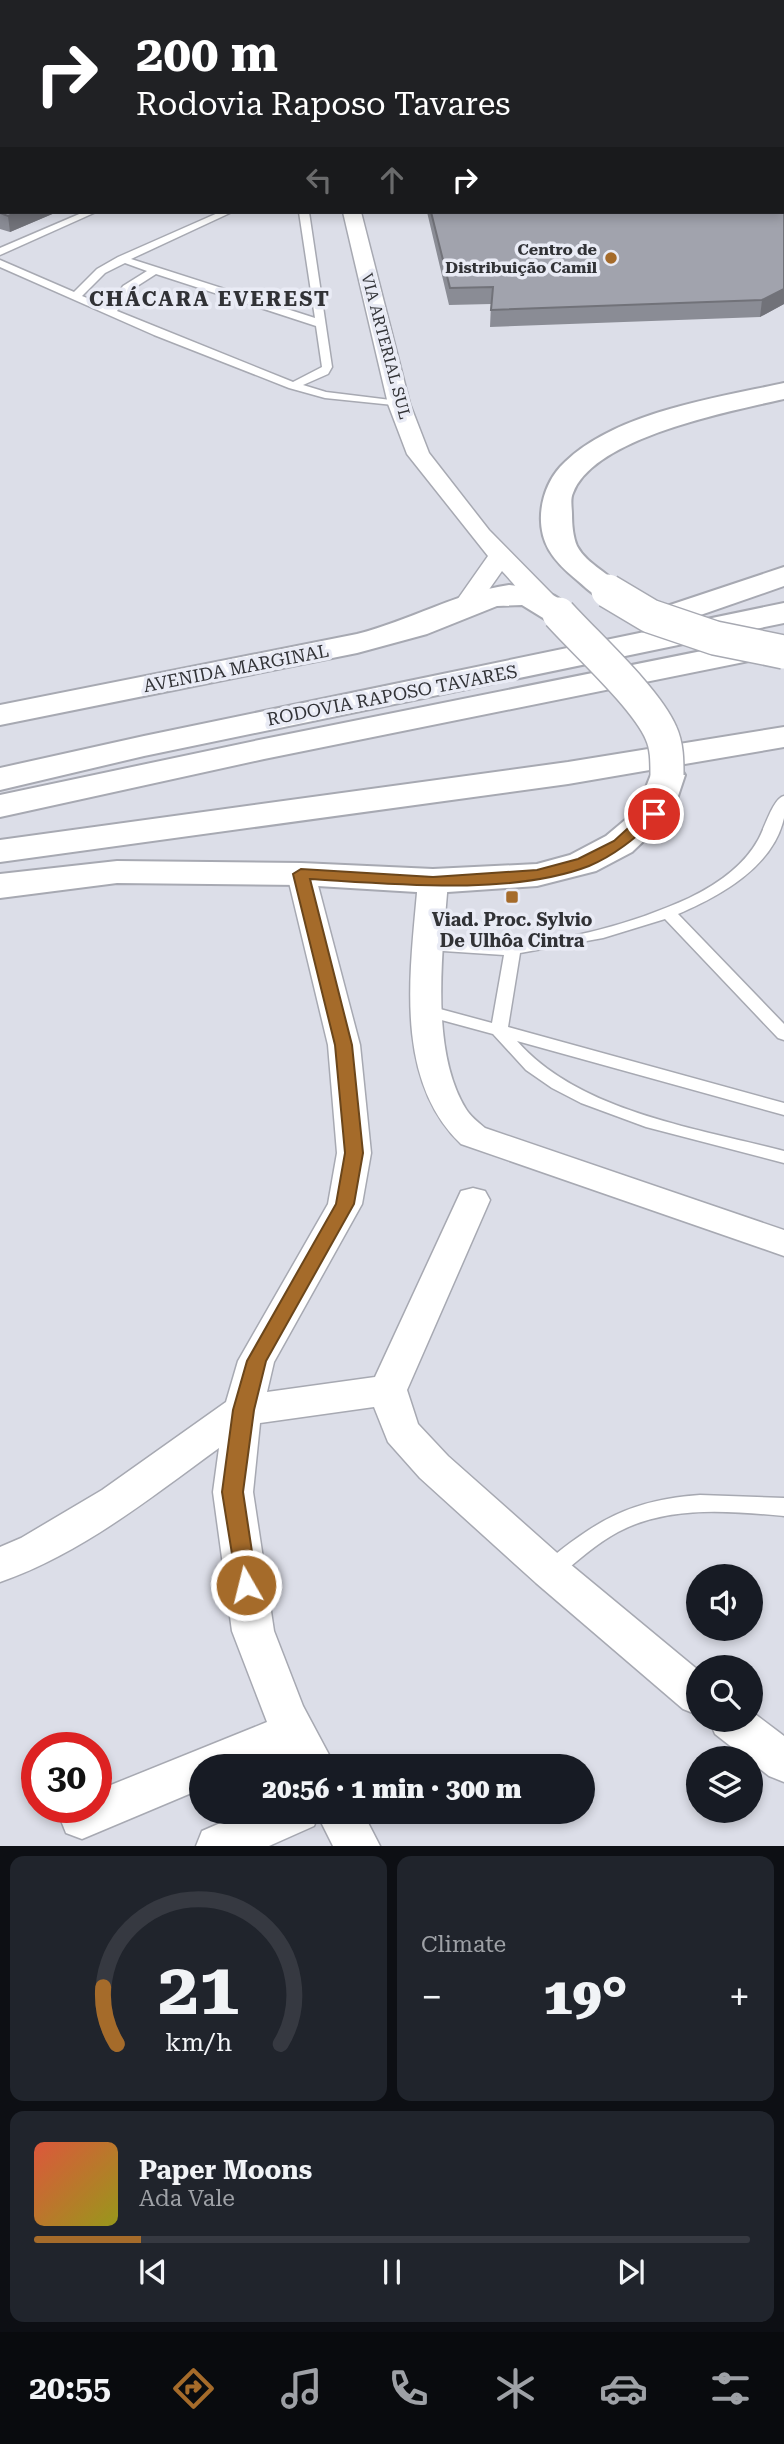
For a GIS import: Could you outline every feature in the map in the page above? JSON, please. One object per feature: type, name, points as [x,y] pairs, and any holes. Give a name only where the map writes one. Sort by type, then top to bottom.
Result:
[{"type":"main road","points":[[784,391],[639,429],[590,455],[561,482],[554,513],[564,550],[608,591],[650,616],[715,638],[784,652]]},
{"type":"main road","points":[[239,726],[636,627],[784,576]]},
{"type":"main road","name":"AVENIDA MARGINAL","points":[[0,715],[347,646],[417,626],[467,603],[509,595],[552,607]]},
{"type":"main road","points":[[0,886],[117,872],[301,874],[433,881],[537,875],[583,863],[619,844],[654,814],[667,775],[667,757],[661,733],[646,709],[552,607]]},
{"type":"main road","name":"RODOVIA RAPOSO TAVARES","points":[[0,779],[239,726],[784,613]]},
{"type":"main road","name":"RODOVIA RAPOSO TAVARES","points":[[0,806],[264,749],[784,645]]},
{"type":"main road","points":[[0,851],[568,772],[784,737]]},
{"type":"street","name":"VIA ARTERIAL SUL","points":[[353,214],[399,404],[418,454],[481,535],[552,607]]},
{"type":"street","name":"AVENIDA MARGINAL","points":[[467,603],[501,555]]},
{"type":"street","points":[[275,1754],[303,1749],[253,1631],[233,1492],[243,1410],[256,1361],[345,1204],[354,1153],[344,1045],[301,874]]},
{"type":"street","points":[[433,881],[426,970],[429,1011],[438,1085],[452,1116],[473,1136],[784,1243]]},
{"type":"street","points":[[473,1200],[388,1390],[401,1431],[434,1467],[550,1571],[686,1686]]},
{"type":"street","points":[[0,1565],[35,1550],[116,1501],[243,1410],[388,1390]]},
{"type":"street","points":[[745,1732],[784,1762]]},
{"type":"street","points":[[112,1806],[189,1774]]},
{"type":"street","points":[[218,1846],[268,1824]]},
{"type":"street","points":[[345,1824],[358,1846]]},
{"type":"lane","points":[[0,252],[86,214]]},
{"type":"lane","points":[[75,297],[101,271],[223,214]]},
{"type":"lane","points":[[293,386],[324,372],[327,367],[304,214]]},
{"type":"lane","points":[[123,260],[321,324]]},
{"type":"lane","points":[[0,263],[75,297],[293,386],[325,395],[399,404]]},
{"type":"lane","points":[[111,312],[127,288],[155,270]]},
{"type":"lane","points":[[429,945],[513,949],[634,926],[668,913],[715,889],[743,869],[769,837],[784,800]]},
{"type":"lane","points":[[668,913],[784,1034]]},
{"type":"lane","points":[[499,1031],[513,949]]},
{"type":"lane","points":[[429,1011],[784,1109]]},
{"type":"lane","points":[[499,1031],[530,1065],[580,1097],[659,1123],[784,1157]]},
{"type":"lane","points":[[550,1571],[584,1544],[620,1521],[663,1508],[732,1503],[784,1507]]},
{"type":"building","name":"Centro de Distribuição Camil","points":[[432,214],[784,214],[784,289],[762,300],[491,310],[493,287],[450,288]]},
{"type":"place","name":"Centro de Distribuição Camil","points":[[611,258]]},
{"type":"place","name":"Viad. Proc. Sylvio De Ulhôa Cintra","points":[[512,897]]},
{"type":"district","name":"CHÁCARA EVEREST","points":[[210,299]]},
{"type":"route","points":[[246,1585],[233,1492],[243,1410],[256,1361],[345,1204],[354,1153],[344,1045],[301,874],[433,881],[537,875],[583,863],[619,844],[654,814]]}]
